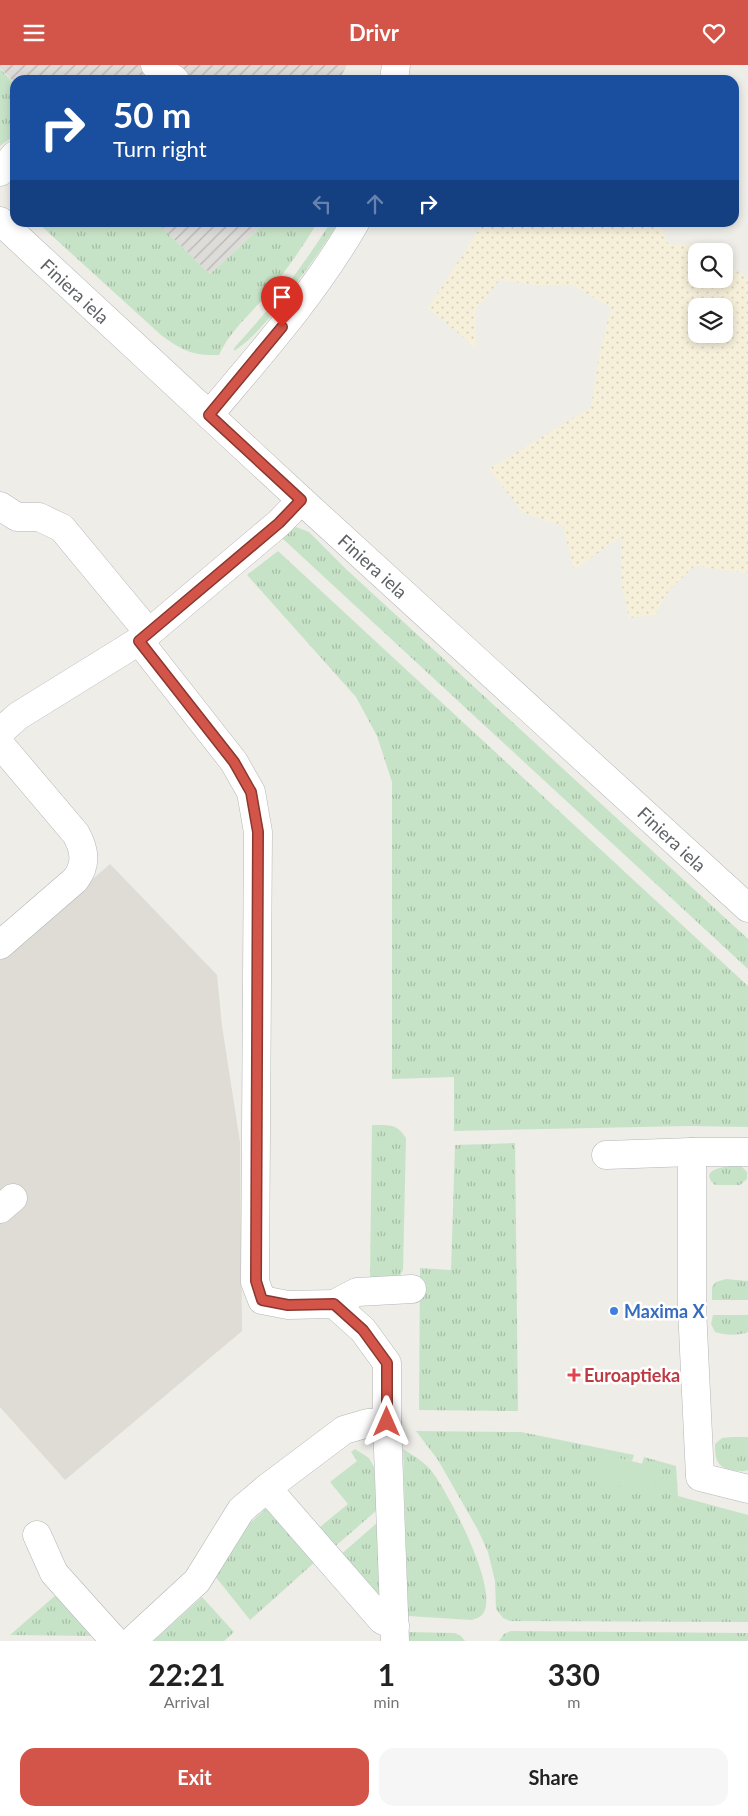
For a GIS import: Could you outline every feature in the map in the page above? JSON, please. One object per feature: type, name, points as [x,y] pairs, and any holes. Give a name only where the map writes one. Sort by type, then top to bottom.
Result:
[{"type":"street","points":[[155,65],[168,75]]},
{"type":"street","points":[[0,172],[10,161]]},
{"type":"street","name":"Finiera iela","points":[[0,221],[301,500],[748,908]]},
{"type":"street","points":[[209,415],[260,356],[316,284],[352,227]]},
{"type":"street","points":[[0,732],[18,716],[144,637],[279,523],[301,500]]},
{"type":"street","points":[[0,506],[17,517],[38,517],[62,528],[144,637],[234,762],[251,792],[258,832],[256,1281],[262,1300],[288,1305],[334,1304],[357,1292],[412,1289]]},
{"type":"street","points":[[0,744],[76,834],[83,847],[84,859],[81,872],[75,880],[0,945]]},
{"type":"street","points":[[692,1152],[692,1308],[700,1477],[748,1489]]},
{"type":"street","points":[[606,1155],[748,1152]]},
{"type":"street","points":[[334,1304],[363,1330],[387,1363],[387,1422],[395,1634]]},
{"type":"street","points":[[132,1641],[197,1581],[241,1510],[344,1430],[368,1423],[387,1422]]},
{"type":"street","points":[[267,1488],[395,1634]]},
{"type":"street","points":[[38,1535],[54,1573],[115,1641]]},
{"type":"shaded area","points":[[0,65],[347,65],[342,75],[10,75],[10,78],[0,68]]},
{"type":"shaded area","points":[[161,227],[261,227],[210,274]]},
{"type":"shaded area","points":[[110,864],[217,975],[222,1026],[240,1142],[242,1331],[65,1480],[0,1407],[0,960]]},
{"type":"green space","points":[[0,69],[10,79],[10,139],[0,146]]},
{"type":"green space","points":[[42,227],[161,227],[210,274],[261,227],[314,227],[282,275],[235,330],[219,355],[188,351],[161,335]]},
{"type":"green space","points":[[327,227],[335,227],[285,298],[249,340],[234,351],[234,348],[297,272]]},
{"type":"green space","points":[[296,527],[309,532],[346,569],[748,939],[748,969],[282,538]]},
{"type":"green space","points":[[278,551],[748,986],[748,1127],[688,1126],[454,1131],[454,1077],[392,1079],[392,782],[377,736],[356,697],[247,575]]},
{"type":"green space","points":[[372,1125],[396,1127],[406,1138],[403,1270],[399,1278],[370,1280]]},
{"type":"green space","points":[[515,1143],[518,1411],[419,1410],[420,1268],[451,1270],[455,1145]]},
{"type":"green space","points":[[740,1165],[747,1172],[747,1179],[740,1185],[715,1185],[710,1179],[709,1175],[712,1171]]},
{"type":"green space","points":[[726,1279],[748,1281],[748,1300],[712,1300],[712,1287],[716,1282]]},
{"type":"green space","points":[[713,1315],[748,1315],[748,1332],[731,1335],[715,1332],[711,1324]]},
{"type":"green space","points":[[416,1431],[521,1432],[634,1455],[632,1461],[602,1454],[642,1464],[644,1457],[676,1466],[678,1496],[748,1515],[748,1622],[510,1621],[503,1618],[496,1609],[495,1581],[488,1552],[478,1530],[438,1460]]},
{"type":"green space","points":[[748,1437],[748,1470],[727,1469],[718,1461],[715,1454],[715,1444],[722,1438]]},
{"type":"green space","points":[[355,1449],[369,1458],[374,1467],[377,1510],[332,1549],[286,1495],[289,1491],[320,1527],[348,1504],[330,1482],[357,1461],[351,1452]]},
{"type":"green space","points":[[403,1449],[423,1462],[433,1473],[450,1501],[471,1543],[485,1586],[486,1603],[482,1615],[476,1619],[408,1616]]},
{"type":"green space","points":[[602,1454],[659,1468],[653,1495],[596,1480]]},
{"type":"green space","points":[[269,1506],[316,1561],[250,1620],[215,1576],[244,1528]]},
{"type":"green space","points":[[378,1522],[381,1606],[338,1557]]},
{"type":"green space","points":[[57,1594],[94,1636],[10,1635]]},
{"type":"green space","points":[[202,1597],[234,1632],[224,1641],[153,1641]]},
{"type":"green space","points":[[511,1631],[748,1633],[748,1641],[499,1641],[504,1634]]},
{"type":"green space","points":[[406,1632],[455,1633],[465,1641],[407,1641]]},
{"type":"sand","points":[[480,227],[661,227],[668,244],[688,245],[688,288],[733,288],[733,268],[748,279],[748,571],[746,573],[695,566],[670,589],[655,615],[629,618],[621,582],[621,537],[574,570],[563,526],[523,513],[489,469],[591,407],[599,355],[611,308],[572,285],[537,285],[500,280],[476,309],[476,348],[428,308]]},
{"type":"place","name":"Maxima X","points":[[614,1311]]},
{"type":"place","name":"Euroaptieka","points":[[574,1375]]},
{"type":"route","points":[[282,327],[260,356],[209,415],[301,500],[279,523],[139,641],[234,762],[251,792],[258,832],[256,1281],[262,1300],[288,1305],[334,1304],[363,1330],[387,1363],[387,1422]]}]
